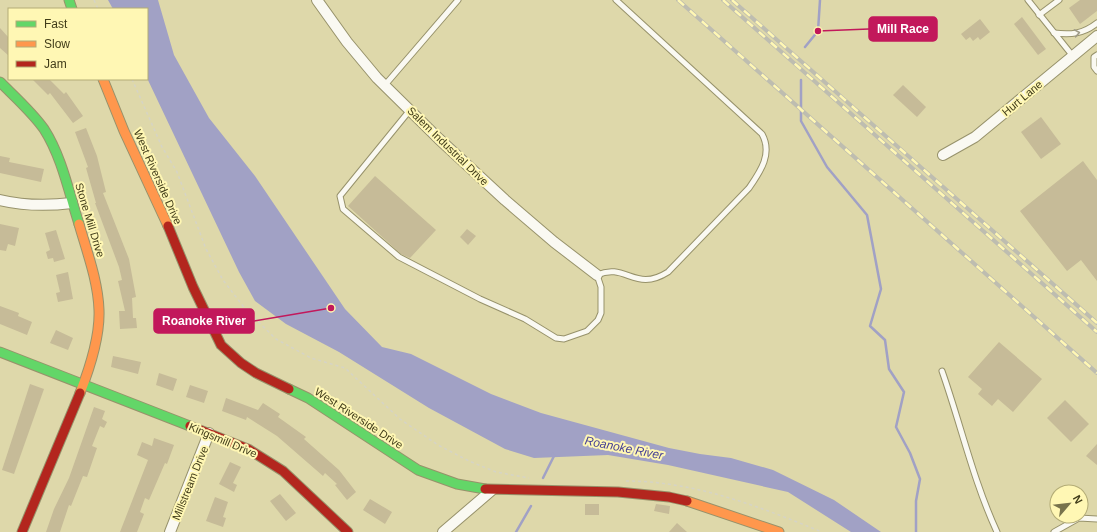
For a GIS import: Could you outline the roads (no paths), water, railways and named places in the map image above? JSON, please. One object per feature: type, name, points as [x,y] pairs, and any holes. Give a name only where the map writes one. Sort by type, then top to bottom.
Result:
[{"type":"street","name":"Salem Industrial Drive","points":[[317,0],[347,42],[385,85],[410,110],[505,200],[554,242],[597,275]]},
{"type":"street","name":"Hurt Lane","points":[[944,155],[975,137],[1072,55],[1097,36]]},
{"type":"street","name":"West Riverside Drive","points":[[103,80],[124,131],[156,196],[193,287],[221,345],[256,373],[308,398],[418,470],[457,484],[492,490],[618,492],[669,497],[696,503],[780,532]]},
{"type":"street","name":"Stone Mill Drive","points":[[0,82],[34,117],[44,130],[58,158],[92,266],[99,310],[97,334],[83,385],[22,532]]},
{"type":"street","points":[[0,200],[28,205],[45,206],[72,203]]},
{"type":"street","points":[[0,352],[83,385]]},
{"type":"street","name":"Kingsmill Drive","points":[[83,385],[209,433],[248,449],[263,457],[292,480],[348,532]]},
{"type":"street","name":"Millstream Drive","points":[[170,532],[209,433]]},
{"type":"street","points":[[443,532],[492,490]]},
{"type":"lane","points":[[385,85],[458,0]]},
{"type":"lane","points":[[410,110],[340,196],[343,209],[399,257],[480,299],[525,319],[556,338],[564,339],[586,331],[598,320],[601,313],[601,287],[597,275],[615,272],[644,280],[661,277],[668,272],[749,188],[756,178],[767,154],[767,146],[762,134],[616,0]]},
{"type":"lane","points":[[1028,0],[1072,55]]},
{"type":"lane","points":[[1039,15],[1059,0]]},
{"type":"lane","points":[[1054,34],[1076,34],[1089,30],[1097,23]]},
{"type":"lane","points":[[1096,68],[1094,57],[1097,55]]},
{"type":"lane","points":[[942,371],[959,418],[975,480],[983,502],[997,532]]},
{"type":"lane","points":[[1054,532],[1079,518],[1097,519]]},
{"type":"water","points":[[108,0],[158,0],[174,55],[209,118],[255,176],[345,309],[382,347],[411,354],[491,394],[541,413],[669,448],[731,458],[773,470],[834,500],[881,532],[851,532],[788,492],[668,465],[608,455],[534,458],[505,449],[429,408],[339,352],[286,324],[255,301],[239,272],[148,80],[148,8],[112,8]]},
{"type":"waterway","points":[[805,47],[818,31],[820,0]]},
{"type":"waterway","points":[[801,80],[801,121],[827,167],[867,215],[881,289],[870,326],[885,340],[889,369],[904,392],[896,427],[910,453],[920,479],[916,501],[916,532]]},
{"type":"waterway","points":[[543,478],[554,456],[553,454]]},
{"type":"waterway","points":[[516,532],[531,506]]},
{"type":"railway","points":[[678,0],[1097,373]]},
{"type":"railway","points":[[723,0],[1097,332]]},
{"type":"railway","points":[[732,0],[1097,323]]},
{"type":"place","name":"Mill Race","points":[[818,31]]},
{"type":"place","name":"Roanoke River","points":[[331,308]]}]
